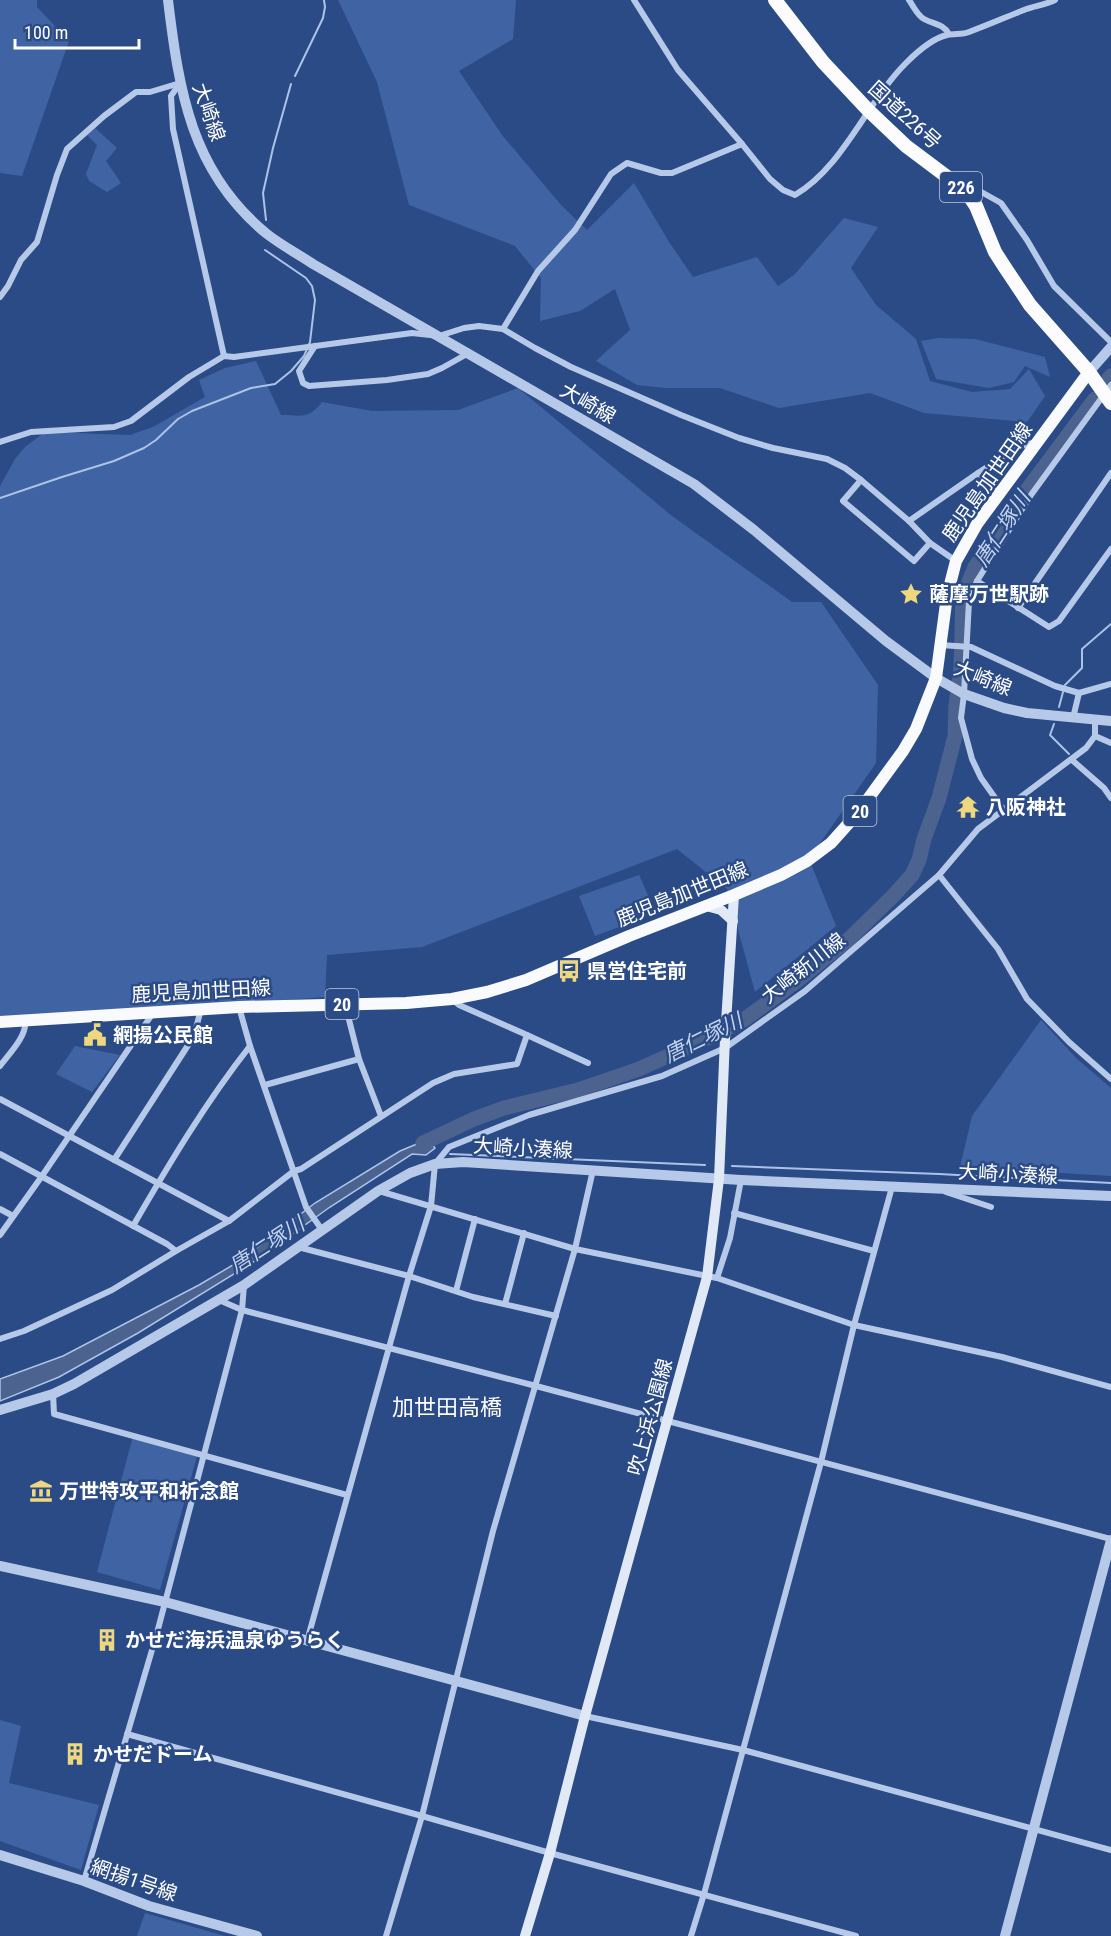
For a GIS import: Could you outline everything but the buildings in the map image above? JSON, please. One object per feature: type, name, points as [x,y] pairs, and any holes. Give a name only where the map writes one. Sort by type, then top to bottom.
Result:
[{"type":"highway","name":"国道226号","points":[[775,0],[823,62],[868,110],[906,146],[966,191],[976,206],[995,252],[1004,266],[1044,321],[1109,394]]},
{"type":"main road","name":"鹿児島加世田線","points":[[0,1022],[239,1007],[406,1003],[452,999],[487,992],[526,980],[734,895],[807,861],[842,833],[903,751],[916,729],[946,645],[947,596],[957,561],[976,524],[1089,372]]},
{"type":"main road","name":"吹上浜公園線","points":[[525,1936],[550,1853],[585,1716],[667,1422],[712,1277],[734,895]]},
{"type":"main road","points":[[706,906],[721,910],[733,921]]},
{"type":"street","name":"大崎線","points":[[168,0],[180,84],[191,124],[204,154],[225,189],[242,210],[268,234],[313,264],[694,484],[746,524],[886,641],[936,678],[963,693],[1004,708],[1027,713],[1111,721]]},
{"type":"street","points":[[634,0],[678,70],[770,179],[783,190],[795,195],[820,176],[906,62],[937,38],[949,34],[967,34],[1054,0]]},
{"type":"street","points":[[909,0],[918,14],[924,19],[939,24],[949,34]]},
{"type":"street","points":[[0,297],[21,260],[37,242],[67,149],[104,116],[136,92],[150,93],[180,84]]},
{"type":"street","points":[[180,84],[171,96],[173,129],[224,356]]},
{"type":"street","points":[[503,329],[537,271],[575,230],[616,169],[627,163],[661,173],[672,173],[742,144]]},
{"type":"street","points":[[966,191],[976,189],[1001,203],[1027,240],[1054,286],[1111,342]]},
{"type":"street","points":[[0,442],[31,432],[114,427],[130,421],[189,377],[224,356],[234,357],[412,333],[439,336],[472,327],[490,326],[503,329],[572,368],[739,438],[773,448],[828,459],[861,480],[909,521],[930,543],[957,561]]},
{"type":"street","points":[[315,346],[298,371],[303,383],[309,386],[387,380],[428,374],[467,354]]},
{"type":"street","points":[[1089,372],[1111,347]]},
{"type":"street","points":[[1003,809],[981,778],[972,759],[961,718],[969,601],[977,581],[1031,495],[1109,394]]},
{"type":"street","points":[[909,521],[1016,448],[1038,442]]},
{"type":"street","points":[[978,473],[1000,492]]},
{"type":"street","points":[[1018,608],[1111,473]]},
{"type":"street","points":[[861,480],[843,501],[914,561],[930,543]]},
{"type":"street","points":[[977,581],[1049,627],[1059,621],[1111,549]]},
{"type":"street","points":[[946,645],[965,646],[1055,686],[1079,693],[1111,684]]},
{"type":"street","points":[[1073,718],[1079,693]]},
{"type":"street","points":[[1095,720],[1095,736],[1111,743]]},
{"type":"street","name":"大崎新川線","points":[[435,1164],[449,1147],[529,1115],[662,1076],[725,1043],[805,991],[939,875],[978,829],[1071,760],[1086,748],[1095,736]]},
{"type":"street","points":[[1071,760],[1104,788],[1111,798]]},
{"type":"street","points":[[939,875],[998,949],[1027,999],[1069,1042],[1111,1079]]},
{"type":"street","points":[[452,999],[459,1005],[588,1063]]},
{"type":"street","points":[[345,1004],[359,1059],[381,1116]]},
{"type":"street","points":[[239,1007],[250,1047],[306,1207],[319,1226]]},
{"type":"street","points":[[114,1160],[194,1036],[201,1009]]},
{"type":"street","points":[[0,1235],[153,1012]]},
{"type":"street","points":[[0,1066],[17,1043],[26,1026],[25,1020]]},
{"type":"street","points":[[0,1339],[24,1331],[112,1290],[229,1221],[294,1171],[301,1169],[424,1088],[454,1074],[517,1064],[527,1035]]},
{"type":"street","points":[[133,1226],[223,1080],[250,1047]]},
{"type":"street","points":[[265,1085],[359,1059]]},
{"type":"street","points":[[0,1099],[229,1221]]},
{"type":"street","points":[[0,1154],[176,1251]]},
{"type":"street","name":"大崎小湊線","points":[[0,1410],[53,1394],[82,1380],[244,1285],[297,1246],[319,1226],[410,1173],[435,1164],[463,1162],[719,1179],[1111,1196]]},
{"type":"street","points":[[307,1641],[346,1494],[431,1206],[435,1164]]},
{"type":"street","points":[[386,1936],[422,1816],[493,1531],[575,1249],[593,1170]]},
{"type":"street","points":[[712,1277],[730,1239],[741,1180]]},
{"type":"street","points":[[691,1936],[821,1462],[854,1325],[892,1187]]},
{"type":"street","points":[[935,1188],[991,1207]]},
{"type":"street","points":[[378,1191],[575,1249],[712,1277],[854,1325],[1002,1357],[1111,1387]]},
{"type":"street","points":[[0,1209],[13,1216]]},
{"type":"street","points":[[734,1213],[874,1251]]},
{"type":"street","points":[[456,1292],[475,1219]]},
{"type":"street","points":[[504,1304],[524,1233]]},
{"type":"street","points":[[297,1246],[409,1275],[456,1292],[556,1316]]},
{"type":"street","points":[[84,1881],[165,1602],[242,1310],[244,1285]]},
{"type":"street","points":[[219,1300],[242,1310],[389,1347],[1111,1540],[1005,1936]]},
{"type":"street","points":[[53,1394],[54,1414],[346,1494]]},
{"type":"street","points":[[0,1566],[165,1602],[585,1716],[743,1750],[1111,1850]]},
{"type":"street","points":[[127,1734],[856,1936]]},
{"type":"street","name":"網揚1号線","points":[[0,1855],[84,1881],[149,1906],[257,1936]]},
{"type":"shaded area","points":[[0,0],[37,0],[37,7],[69,41],[22,176],[0,173]]},
{"type":"shaded area","points":[[338,0],[516,0],[513,39],[459,71],[502,135],[561,205],[587,230],[634,183],[693,277],[757,257],[778,286],[794,275],[844,218],[878,227],[851,268],[876,305],[916,339],[930,381],[972,392],[1010,389],[1029,369],[1045,396],[1027,422],[924,413],[870,393],[779,408],[720,388],[666,388],[637,385],[596,361],[630,330],[615,289],[580,311],[540,321],[541,278],[515,246],[409,205],[377,82]]},
{"type":"shaded area","points":[[95,128],[117,148],[106,161],[121,183],[107,192],[89,181],[86,174],[97,145],[87,135]]},
{"type":"shaded area","points":[[939,338],[975,339],[1045,357],[1050,377],[1025,366],[1014,382],[989,388],[936,379],[921,341]]},
{"type":"shaded area","points":[[256,361],[281,415],[308,414],[322,402],[372,411],[458,410],[518,388],[672,516],[792,602],[821,602],[878,685],[876,763],[809,859],[836,926],[755,992],[727,889],[677,849],[422,947],[327,955],[325,997],[0,1021],[0,486],[15,459],[25,447],[45,432],[130,435],[153,427],[205,397],[199,380],[225,368]]},
{"type":"shaded area","points":[[639,875],[656,913],[595,936],[579,896]]},
{"type":"shaded area","points":[[1041,1020],[1076,1058],[1111,1088],[1111,1176],[960,1167],[972,1116]]},
{"type":"shaded area","points":[[75,1046],[120,1055],[92,1092],[56,1074]]},
{"type":"shaded area","points":[[133,1436],[197,1456],[160,1590],[97,1572]]},
{"type":"shaded area","points":[[0,1720],[21,1726],[9,1783],[99,1805],[81,1870],[0,1841]]},
{"type":"shaded area","points":[[145,1913],[225,1936],[137,1936]]},
{"type":"water","points":[[441,1134],[432,1144],[435,1148],[426,1155],[412,1154],[330,1207],[255,1261],[138,1333],[59,1377],[0,1401],[0,1379],[63,1356],[199,1285],[238,1262],[315,1203],[400,1151]]},
{"type":"waterway","points":[[295,76],[323,18],[324,0]]},
{"type":"waterway","points":[[266,220],[263,193],[291,84]]},
{"type":"waterway","points":[[0,498],[114,461],[144,448],[178,419],[192,411],[251,388],[275,384],[291,371],[304,356],[310,342],[315,300],[312,286],[306,278],[265,250]]},
{"type":"waterway","name":"唐仁塚川","points":[[423,1143],[474,1119],[504,1108],[578,1090],[639,1069],[745,1019],[848,940],[894,895],[912,875],[919,860],[939,798],[955,736],[961,667],[963,596],[975,567],[1018,502],[1095,399]]},
{"type":"waterway","points":[[1065,685],[1082,668],[1082,649],[1111,624]]},
{"type":"waterway","points":[[1059,707],[1063,692]]},
{"type":"waterway","points":[[1054,724],[1050,735],[1069,754]]},
{"type":"waterway","points":[[450,1154],[705,1165]]},
{"type":"waterway","points":[[732,1166],[1111,1183]]},
{"type":"place","name":"薩摩万世駅跡","points":[[911,594]]},
{"type":"place","name":"八阪神社","points":[[968,807]]},
{"type":"place","name":"県営住宅前","points":[[569,971]]},
{"type":"place","name":"網揚公民館","points":[[95,1035]]},
{"type":"place","name":"万世特攻平和祈念館","points":[[41,1491]]},
{"type":"place","name":"かせだ海浜温泉ゆうらく","points":[[107,1640]]},
{"type":"place","name":"かせだドーム","points":[[75,1754]]},
{"type":"district","name":"加世田高橋","points":[[447,1407]]}]
